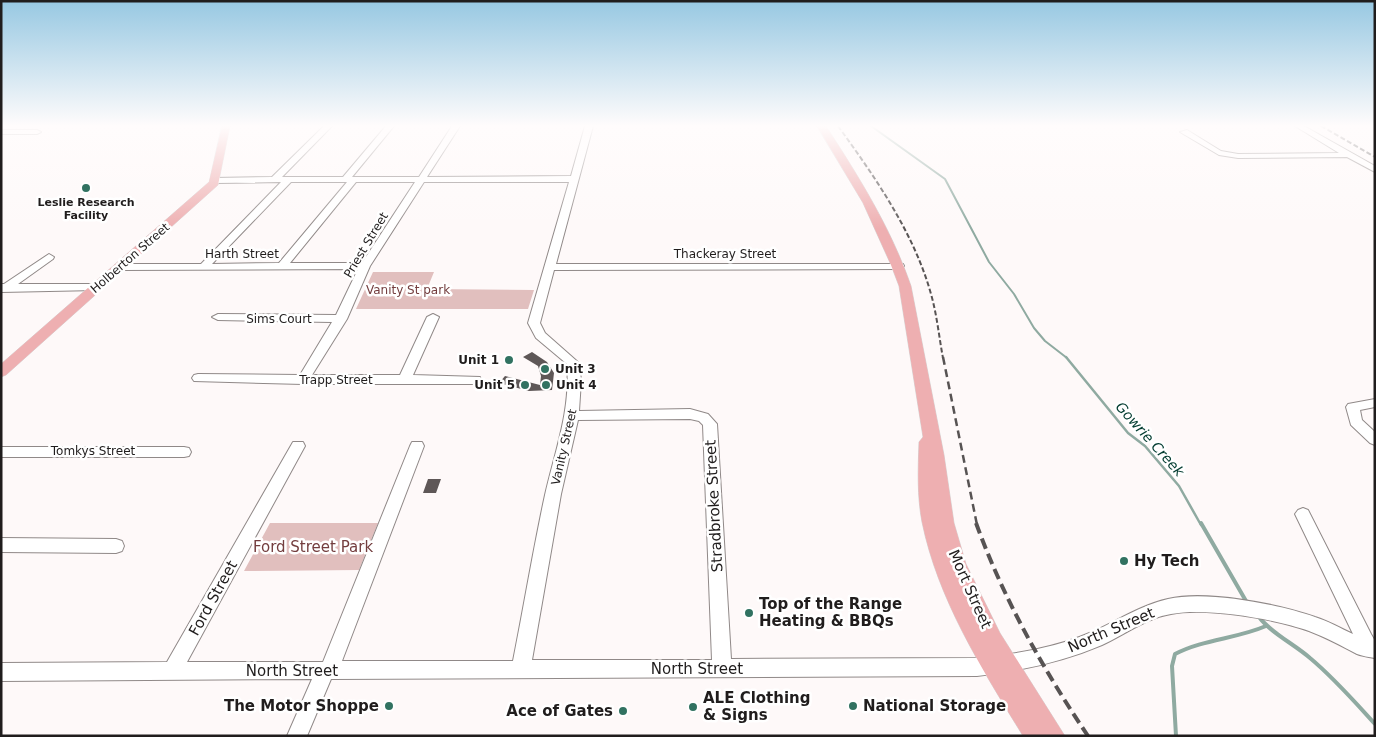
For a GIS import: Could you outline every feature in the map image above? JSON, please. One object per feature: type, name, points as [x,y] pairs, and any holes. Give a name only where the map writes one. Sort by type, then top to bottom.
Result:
[{"type":"main road","points":[[216,180],[220,160]]},
{"type":"main road","name":"Mort Street","points":[[842,160],[879,223],[899,266],[905,286],[928,428],[926,472],[934,530],[954,590],[1000,664],[1038,736]]},
{"type":"main road","name":"Holberton Street","points":[[1,372],[216,180]]},
{"type":"main road","name":"Mort Street","points":[[1000,664],[1053,736]]},
{"type":"street","points":[[274,180],[294,160]]},
{"type":"street","points":[[282,266],[364,160]]},
{"type":"street","name":"Priest Street","points":[[303,380],[341,318],[365,266],[434,160]]},
{"type":"street","name":"Vanity Street","points":[[521,669],[553,492],[572,416],[575,381],[573,363],[540,335],[534,322],[535,312],[551,267],[579,160]]},
{"type":"street","points":[[1357,160],[1375,170]]},
{"type":"street","points":[[216,180],[574,179]]},
{"type":"street","points":[[203,267],[288,180]]},
{"type":"street","points":[[3,289],[49,257]]},
{"type":"street","name":"Harth Street","points":[[120,267],[365,266]]},
{"type":"street","name":"Thackeray Street","points":[[551,267],[899,266]]},
{"type":"street","points":[[3,289],[97,287]]},
{"type":"street","name":"Sims Court","points":[[218,317],[341,318]]},
{"type":"street","points":[[404,381],[433,317]]},
{"type":"street","name":"Trapp Street","points":[[198,378],[404,381],[475,380]]},
{"type":"street","points":[[1375,403],[1353,407],[1356,422],[1375,440]]},
{"type":"street","name":"Stradbroke Street","points":[[572,416],[690,414],[703,417],[710,424],[722,669]]},
{"type":"street","name":"Ford Street","points":[[172,671],[298,446]]},
{"type":"street","points":[[297,736],[327,671],[417,446]]},
{"type":"street","name":"Tomkys Street","points":[[1,452],[184,452]]},
{"type":"street","points":[[1303,514],[1368,648]]},
{"type":"street","points":[[1,545],[116,546]]},
{"type":"street","name":"North Street","points":[[1,672],[722,669],[1000,664],[1037,658],[1096,639],[1170,606],[1195,605],[1272,614],[1315,625],[1368,648]]},
{"type":"green space","name":"Vanity St park","points":[[373,272],[434,272],[427,289],[534,290],[528,309],[356,309]]},
{"type":"green space","name":"Ford Street Park","points":[[270,523],[378,523],[359,570],[244,571]]},
{"type":"building","points":[[532,352],[547,362],[554,373],[552,390],[529,391],[499,383],[505,376],[540,385],[541,376],[538,366],[523,357]]},
{"type":"building","points":[[428,479],[441,479],[436,493],[423,493]]},
{"type":"waterway","name":"Gowrie Creek","points":[[919,160],[945,179],[989,262],[1014,294],[1034,328],[1045,341],[1067,358]]},
{"type":"waterway","name":"Gowrie Creek","points":[[1067,358],[1128,433],[1145,446],[1179,486],[1201,525]]},
{"type":"waterway","name":"Gowrie Creek","points":[[1201,523],[1246,601]]},
{"type":"waterway","name":"Gowrie Creek","points":[[1259,617],[1270,628],[1319,666],[1375,724]]},
{"type":"waterway","points":[[1176,736],[1172,666],[1175,654],[1197,645],[1243,634],[1266,626]]},
{"type":"railway","points":[[863,160],[904,227],[924,271],[933,302],[943,358]]},
{"type":"railway","points":[[943,357],[977,525]]},
{"type":"railway","points":[[976,523],[1012,607],[1055,685],[1088,736]]},
{"type":"place","name":"Leslie Research Facility","points":[[86,188]]},
{"type":"place","name":"Unit 1","points":[[509,360]]},
{"type":"place","name":"Unit 3","points":[[545,369]]},
{"type":"place","name":"Unit 5","points":[[525,385]]},
{"type":"place","name":"Unit 4","points":[[546,385]]},
{"type":"place","name":"Hy Tech","points":[[1124,561]]},
{"type":"place","name":"Top of the Range Heating & BBQs","points":[[749,613]]},
{"type":"place","name":"The Motor Shoppe","points":[[389,706]]},
{"type":"place","name":"National Storage","points":[[853,706]]},
{"type":"place","name":"ALE Clothing & Signs","points":[[693,707]]},
{"type":"place","name":"Ace of Gates","points":[[623,711]]}]
